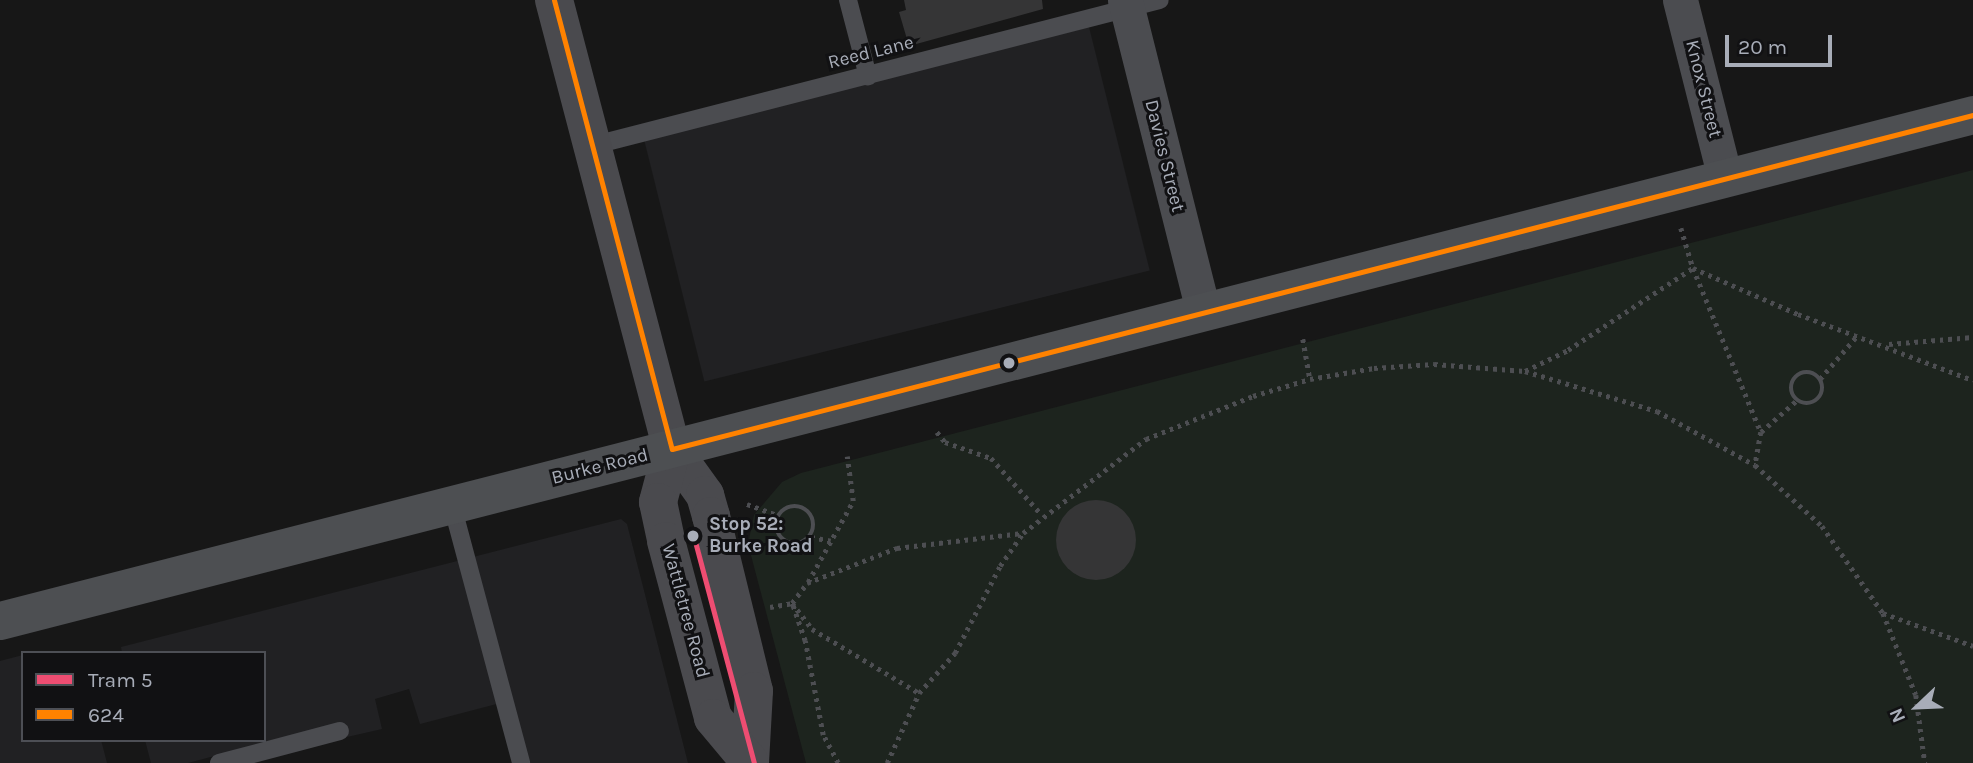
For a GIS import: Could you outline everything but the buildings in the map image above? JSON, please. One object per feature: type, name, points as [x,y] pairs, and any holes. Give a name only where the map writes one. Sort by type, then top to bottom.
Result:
[{"type":"main road","points":[[554,0],[672,449]]},
{"type":"main road","name":"Burke Road","points":[[0,621],[1973,114]]},
{"type":"main road","name":"Wattletree Road","points":[[672,449],[657,502],[666,541],[713,718],[749,762]]},
{"type":"street","name":"Knox Street","points":[[1680,0],[1725,178]]},
{"type":"street","name":"Davies Street","points":[[1126,4],[1203,311]]},
{"type":"lane","points":[[848,0],[868,76]]},
{"type":"lane","name":"Reed Lane","points":[[592,146],[868,76],[1126,4],[1160,0]]},
{"type":"lane","points":[[452,505],[521,763]]},
{"type":"lane","points":[[219,763],[340,731]]},
{"type":"path","points":[[1671,192],[1693,268],[1760,432],[1755,465]]},
{"type":"path","points":[[1693,268],[1856,337],[1889,345],[1973,380]]},
{"type":"path","points":[[1525,371],[1568,350],[1693,268]]},
{"type":"path","points":[[1760,432],[1797,400],[1816,401],[1822,394],[1820,379],[1856,337]]},
{"type":"path","points":[[1889,345],[1973,337]]},
{"type":"path","points":[[1303,339],[1310,379]]},
{"type":"path","points":[[887,763],[919,693],[955,653],[1000,566],[1023,533],[1042,515],[1146,439],[1310,379],[1434,364],[1525,371],[1657,411],[1755,465],[1822,526],[1883,613],[1916,695],[1925,763]]},
{"type":"path","points":[[1797,400],[1791,391],[1796,377],[1806,372],[1820,379]]},
{"type":"path","points":[[937,432],[944,442],[991,458],[1042,515]]},
{"type":"path","points":[[759,608],[793,603],[807,583],[853,501],[847,456]]},
{"type":"path","points":[[743,502],[778,516]]},
{"type":"path","points":[[811,537],[814,524],[804,508],[787,507],[778,516],[777,534],[787,543],[800,544],[811,537],[831,541]]},
{"type":"path","points":[[807,583],[897,548],[1023,533]]},
{"type":"path","points":[[793,603],[812,629],[919,693]]},
{"type":"path","points":[[793,603],[805,641],[823,735],[838,763]]},
{"type":"path","points":[[1883,613],[1973,646]]},
{"type":"shaded area","points":[[1089,27],[1150,271],[704,382],[644,138]]},
{"type":"shaded area","points":[[1973,170],[1973,763],[806,763],[748,544],[754,515],[782,482],[801,473]]},
{"type":"shaded area","points":[[621,519],[627,524],[688,763],[529,763],[512,700],[420,724],[409,689],[375,699],[382,729],[347,737],[342,722],[188,763],[151,763],[146,742],[266,742],[266,651],[122,651],[121,647]]},
{"type":"shaded area","points":[[21,656],[21,742],[102,742],[107,763],[0,763],[0,661]]},
{"type":"tram line","name":"5","points":[[692,530],[754,763]]},
{"type":"transit line","name":"624","points":[[554,0],[672,449]]},
{"type":"transit line","name":"624","points":[[672,449],[1973,115]]},
{"type":"place","name":"Stop 52: Burke Road","points":[[693,536]]}]
